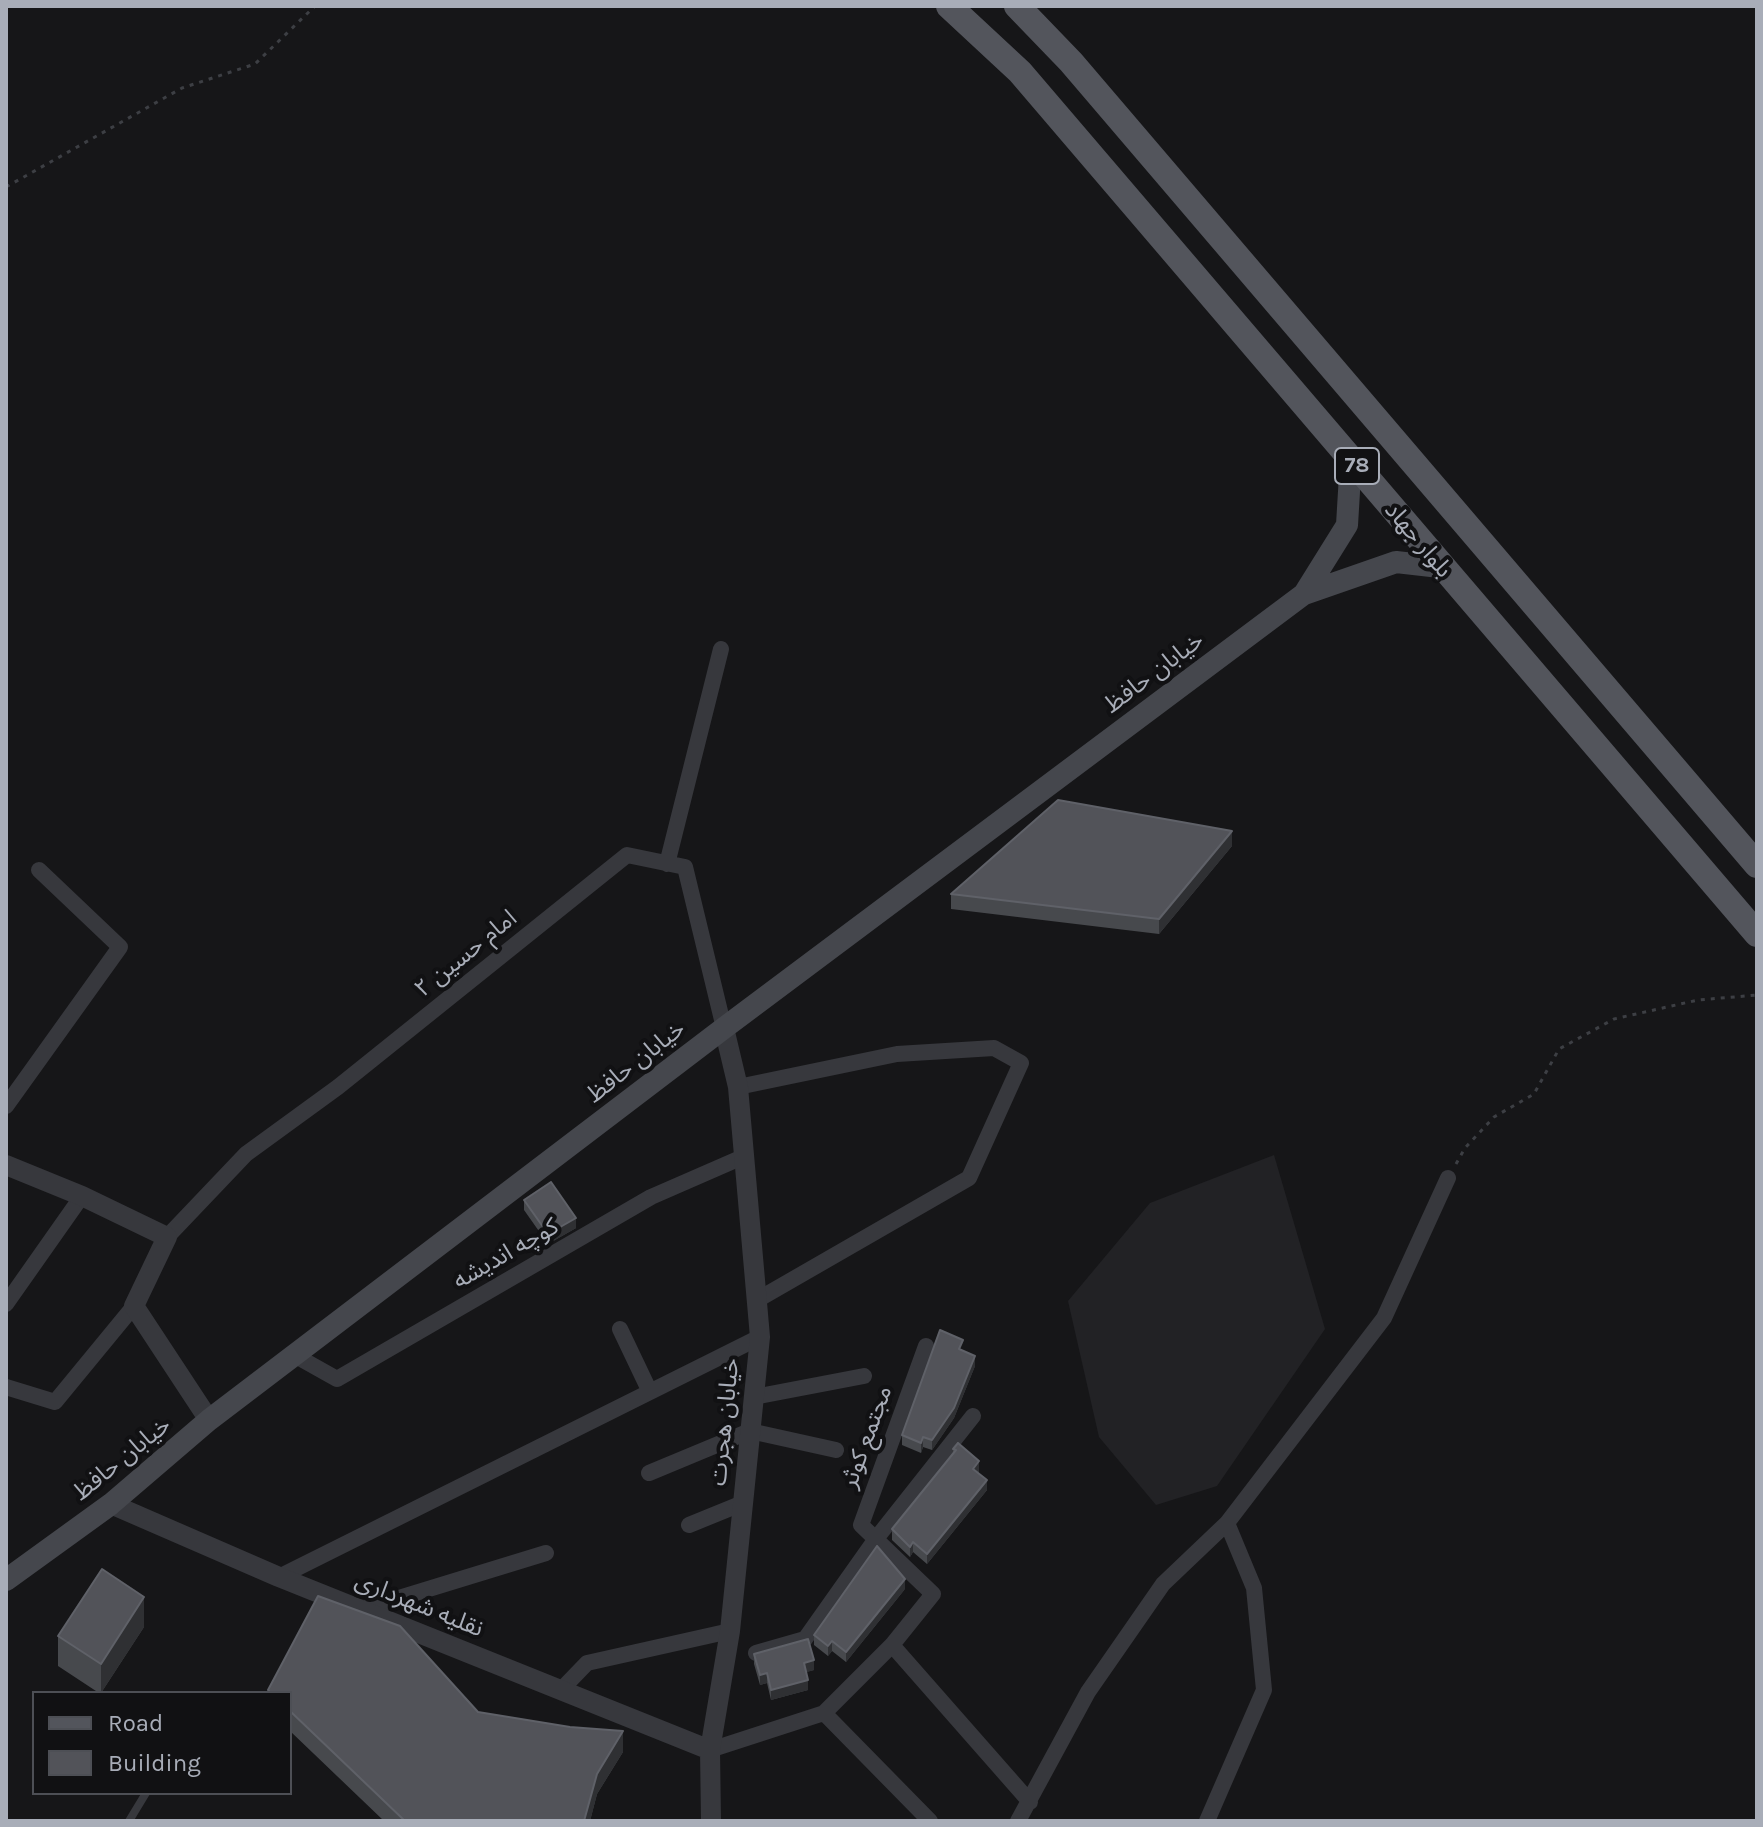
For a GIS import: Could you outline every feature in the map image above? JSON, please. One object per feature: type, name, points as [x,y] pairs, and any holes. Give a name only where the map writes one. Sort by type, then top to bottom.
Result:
[{"type":"main road","name":"بلوار جهاد","points":[[949,6],[1020,72],[1351,458],[1440,567],[1757,934]]},
{"type":"main road","name":"بلوار جهاد","points":[[1017,6],[1071,62],[1757,865]]},
{"type":"main road","points":[[1304,594],[1347,525],[1351,458]]},
{"type":"main road","points":[[1304,594],[1396,562],[1440,567]]},
{"type":"main road","name":"خیابان حافظ","points":[[6,1580],[111,1504],[209,1420],[724,1028],[1304,594]]},
{"type":"street","points":[[721,649],[667,864],[685,867],[724,1028]]},
{"type":"street","name":"امام حسین ۲","points":[[167,1237],[246,1154],[338,1087],[627,855],[667,864]]},
{"type":"street","points":[[6,1106],[120,947],[39,870]]},
{"type":"street","name":"خیابان هجرت","points":[[711,1821],[710,1750],[730,1631],[760,1337],[738,1087],[724,1028]]},
{"type":"street","points":[[738,1087],[897,1054],[994,1048],[1021,1063],[969,1178],[757,1300]]},
{"type":"street","name":"کوچه اندیشه","points":[[296,1356],[337,1379],[651,1197],[745,1156]]},
{"type":"street","points":[[6,1165],[82,1196],[167,1237],[134,1306],[55,1402],[6,1387]]},
{"type":"street","points":[[1018,1821],[1088,1692],[1163,1584],[1227,1523],[1384,1318],[1448,1178]]},
{"type":"street","points":[[6,1304],[82,1196]]},
{"type":"street","points":[[134,1306],[209,1420]]},
{"type":"street","points":[[620,1329],[650,1392]]},
{"type":"street","points":[[279,1577],[760,1337]]},
{"type":"street","name":"مجتمع کوثر","points":[[875,1540],[861,1525],[926,1346]]},
{"type":"street","points":[[754,1397],[864,1376]]},
{"type":"street","points":[[756,1653],[805,1639],[875,1540],[973,1416]]},
{"type":"street","points":[[649,1473],[750,1431],[836,1450]]},
{"type":"street","points":[[689,1525],[743,1503]]},
{"type":"street","name":"نقلیه شهرداری","points":[[111,1504],[279,1577],[710,1750]]},
{"type":"street","points":[[1207,1821],[1264,1690],[1254,1588],[1227,1523]]},
{"type":"street","points":[[710,1750],[824,1713],[892,1645],[933,1594],[875,1540]]},
{"type":"street","points":[[360,1610],[546,1553]]},
{"type":"street","points":[[560,1691],[587,1663],[730,1631]]},
{"type":"street","points":[[892,1645],[1030,1802]]},
{"type":"street","points":[[824,1713],[930,1821]]},
{"type":"lane","points":[[129,1821],[145,1795]]},
{"type":"path","points":[[6,187],[182,88],[255,64],[315,6]]},
{"type":"path","points":[[1448,1178],[1465,1148],[1494,1117],[1534,1094],[1559,1049],[1614,1019],[1698,1000],[1757,995]]},
{"type":"shaded area","points":[[1274,1155],[1325,1329],[1217,1486],[1156,1505],[1099,1437],[1068,1301],[1150,1203]]},
{"type":"building","points":[[1058,800],[1232,831],[1159,919],[951,894]]},
{"type":"building","points":[[551,1182],[576,1218],[548,1234],[524,1200]]},
{"type":"building","points":[[940,1330],[963,1340],[959,1349],[975,1356],[954,1408],[932,1440],[923,1437],[921,1443],[902,1435]]},
{"type":"building","points":[[958,1443],[979,1461],[973,1469],[987,1480],[927,1554],[913,1542],[910,1547],[892,1529],[956,1450],[953,1449]]},
{"type":"building","points":[[877,1546],[905,1579],[846,1652],[832,1641],[828,1646],[814,1635]]},
{"type":"building","points":[[102,1569],[144,1597],[101,1664],[58,1636]]},
{"type":"building","points":[[318,1596],[400,1626],[478,1712],[570,1727],[623,1731],[597,1774],[584,1821],[405,1821],[292,1713],[292,1691],[268,1690]]},
{"type":"building","points":[[808,1639],[814,1660],[804,1663],[808,1680],[771,1690],[767,1673],[760,1675],[754,1654]]}]
